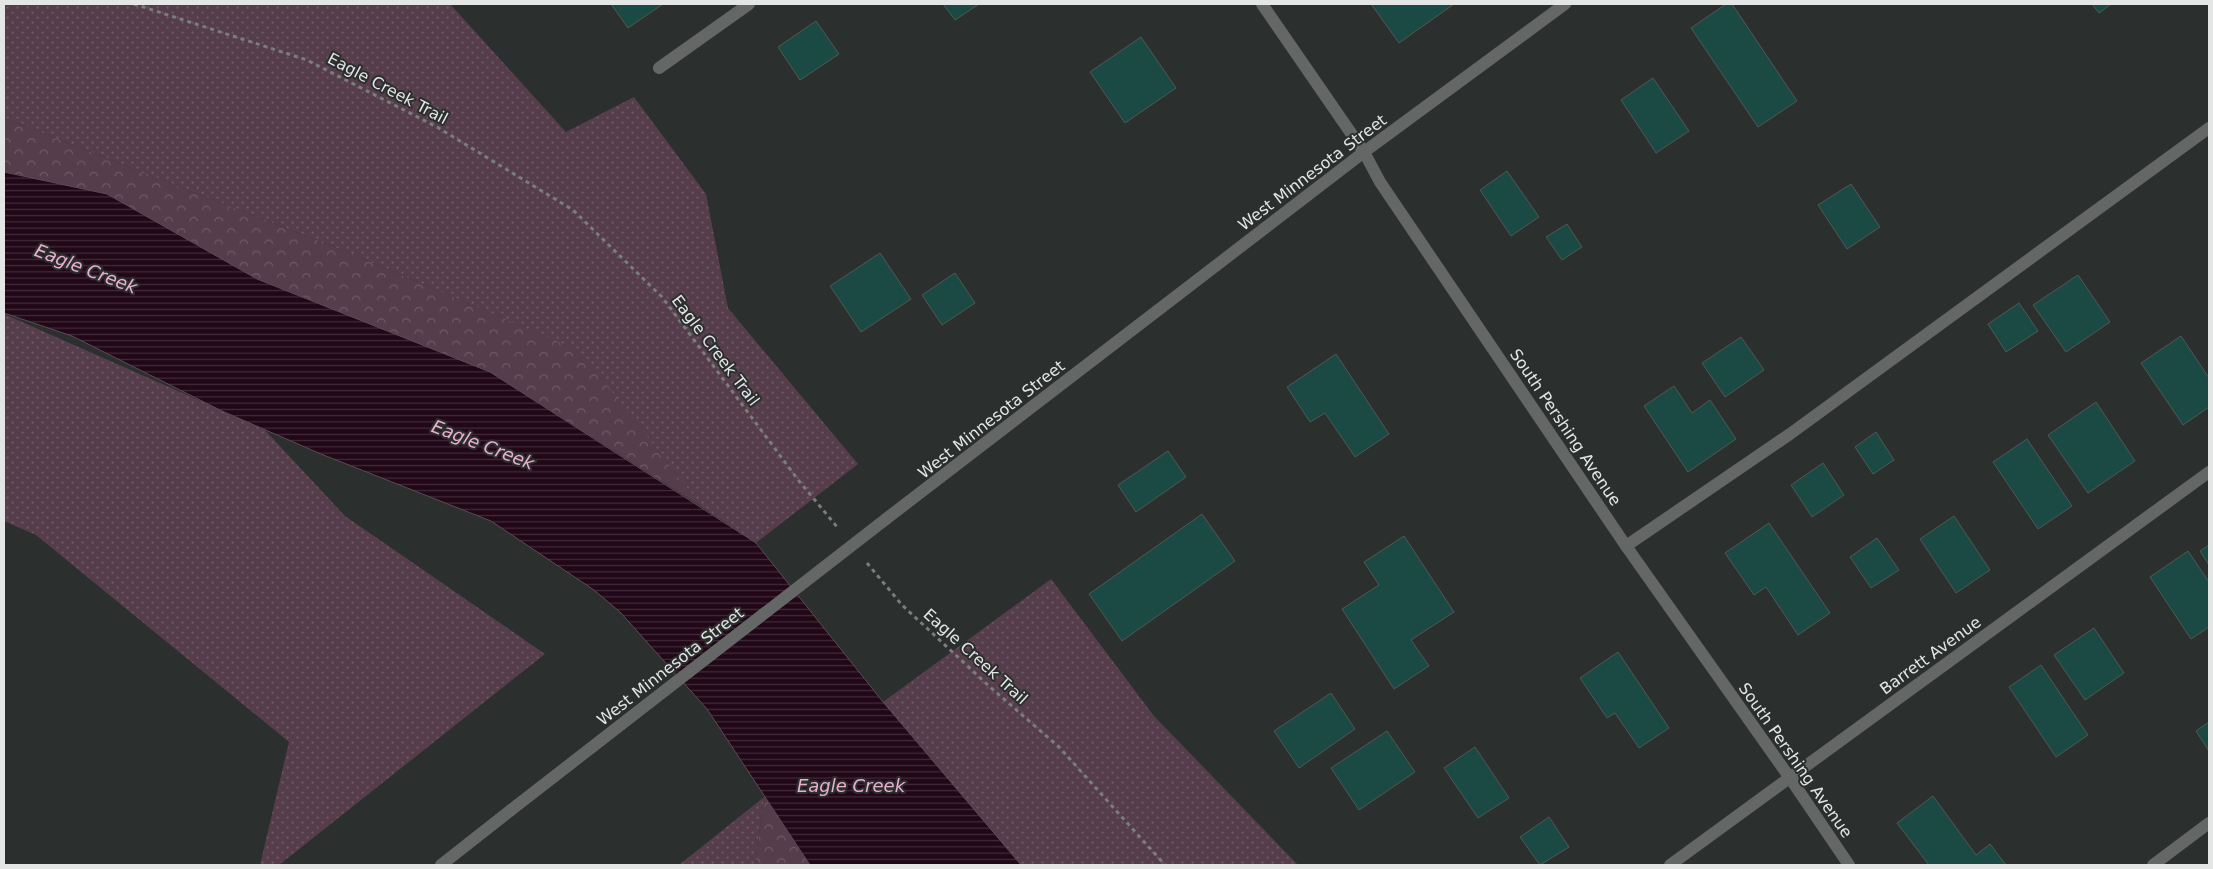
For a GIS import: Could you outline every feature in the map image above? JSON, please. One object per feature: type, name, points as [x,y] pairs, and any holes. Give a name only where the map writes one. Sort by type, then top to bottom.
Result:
[{"type":"street","points":[[659,68],[749,4]]},
{"type":"street","name":"South Pershing Avenue","points":[[1262,4],[1364,152],[1380,182],[1626,546],[1849,865]]},
{"type":"street","name":"West Minnesota Street","points":[[441,865],[886,519],[1364,152],[1565,4]]},
{"type":"street","points":[[1626,546],[1790,434],[2209,128]]},
{"type":"street","name":"Barrett Avenue","points":[[1670,865],[2209,472]]},
{"type":"street","points":[[2153,865],[2209,823]]},
{"type":"path","name":"Eagle Creek Trail","points":[[134,4],[307,60],[437,127],[573,210],[662,297],[799,481],[842,532]]},
{"type":"path","name":"Eagle Creek Trail","points":[[866,562],[902,605],[990,688],[1059,747],[1165,865]]},
{"type":"green space","points":[[4,4],[450,4],[566,132],[634,97],[706,194],[728,308],[858,464],[756,543],[702,507],[579,351],[347,252],[4,118]]},
{"type":"green space","points":[[4,118],[347,252],[580,351],[702,507],[490,372],[257,279],[107,194],[4,172]]},
{"type":"green space","points":[[4,314],[264,429],[345,516],[545,654],[279,865],[260,865],[289,742],[36,535],[4,521]]},
{"type":"green space","points":[[1051,579],[1154,716],[1298,865],[1021,865],[883,702]]},
{"type":"green space","points":[[764,797],[755,865],[679,865]]},
{"type":"green space","points":[[764,797],[818,865],[755,865]]},
{"type":"water","name":"Eagle Creek","points":[[4,172],[107,194],[257,279],[490,372],[756,543],[883,702],[1021,865],[810,865],[707,709],[620,612],[594,590],[491,521],[321,454],[222,411],[72,336],[4,313]]},
{"type":"building","points":[[611,4],[663,4],[628,28]]},
{"type":"building","points":[[943,4],[979,4],[955,20]]},
{"type":"building","points":[[1371,4],[1454,4],[1399,43]]},
{"type":"building","points":[[1726,4],[1732,4],[1797,101],[1758,127],[1691,28]]},
{"type":"building","points":[[2092,4],[2111,4],[2099,13]]},
{"type":"building","points":[[816,21],[839,54],[800,80],[778,47]]},
{"type":"building","points":[[1141,37],[1176,88],[1125,123],[1090,72]]},
{"type":"building","points":[[1653,78],[1689,131],[1656,153],[1621,100]]},
{"type":"building","points":[[1507,171],[1539,217],[1511,236],[1480,190]]},
{"type":"building","points":[[1851,184],[1880,227],[1847,249],[1818,205]]},
{"type":"building","points":[[1567,224],[1582,247],[1562,260],[1546,237]]},
{"type":"building","points":[[880,253],[911,299],[861,332],[830,286]]},
{"type":"building","points":[[955,273],[975,303],[942,325],[922,295]]},
{"type":"building","points":[[2078,275],[2110,322],[2066,352],[2033,305]]},
{"type":"building","points":[[2019,303],[2038,331],[2006,352],[1988,324]]},
{"type":"building","points":[[2181,336],[2209,378],[2209,407],[2183,425],[2141,363]]},
{"type":"building","points":[[1741,337],[1764,370],[1725,397],[1702,363]]},
{"type":"building","points":[[1336,354],[1389,434],[1355,457],[1325,413],[1310,422],[1287,387]]},
{"type":"building","points":[[1674,386],[1692,413],[1710,400],[1736,439],[1688,472],[1644,406]]},
{"type":"building","points":[[2096,402],[2135,461],[2088,493],[2048,435]]},
{"type":"building","points":[[1876,432],[1894,460],[1873,474],[1855,447]]},
{"type":"building","points":[[2027,439],[2072,506],[2038,529],[1993,462]]},
{"type":"building","points":[[1168,451],[1186,477],[1136,512],[1118,485]]},
{"type":"building","points":[[1823,463],[1844,495],[1812,517],[1791,485]]},
{"type":"building","points":[[1202,514],[1235,561],[1122,641],[1089,594]]},
{"type":"building","points":[[1954,516],[1990,570],[1956,593],[1920,539]]},
{"type":"building","points":[[1769,523],[1830,613],[1798,635],[1766,587],[1754,595],[1725,553]]},
{"type":"building","points":[[1404,536],[1454,612],[1411,640],[1429,666],[1394,689],[1342,609],[1379,585],[1364,562]]},
{"type":"building","points":[[1877,538],[1899,570],[1871,588],[1850,557]]},
{"type":"building","points":[[2209,545],[2209,565],[2200,551]]},
{"type":"building","points":[[2188,551],[2209,582],[2209,627],[2191,639],[2150,577]]},
{"type":"building","points":[[2094,628],[2124,673],[2085,700],[2054,655]]},
{"type":"building","points":[[1618,652],[1669,728],[1639,748],[1615,713],[1607,718],[1580,678]]},
{"type":"building","points":[[2041,665],[2088,735],[2056,757],[2009,687]]},
{"type":"building","points":[[1331,693],[1355,729],[1299,768],[1274,731]]},
{"type":"building","points":[[2209,722],[2209,751],[2196,731]]},
{"type":"building","points":[[1387,731],[1415,772],[1359,810],[1331,768]]},
{"type":"building","points":[[1475,747],[1509,798],[1478,818],[1444,768]]},
{"type":"building","points":[[1933,796],[1976,855],[1990,844],[2006,865],[1929,865],[1897,823]]},
{"type":"building","points":[[1549,817],[1569,847],[1540,865],[1520,837]]}]
